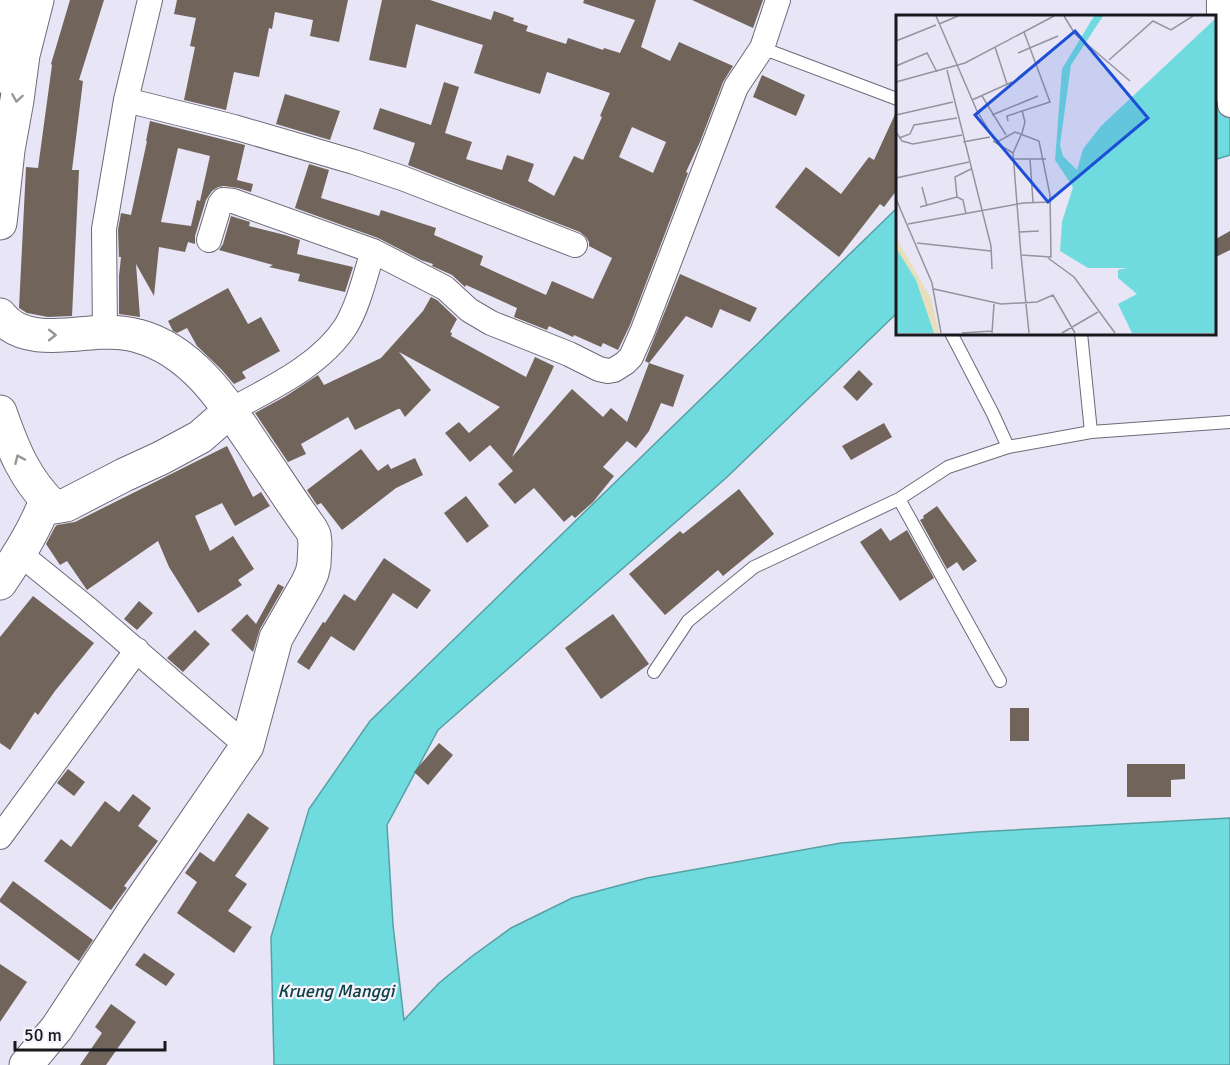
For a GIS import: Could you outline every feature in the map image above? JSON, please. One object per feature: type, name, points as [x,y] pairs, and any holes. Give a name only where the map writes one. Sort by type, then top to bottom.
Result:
[{"type":"main road","points":[[0,77],[11,0]]},
{"type":"main road","points":[[0,223],[8,150],[23,55],[37,0]]},
{"type":"main road","points":[[0,315],[5,323],[13,328],[32,334],[105,332],[138,336],[170,349],[208,383],[231,410],[311,529],[315,543],[312,573],[276,638],[248,746],[132,914],[57,1028],[26,1065]]},
{"type":"main road","points":[[0,412],[26,474],[54,507],[66,505],[200,437],[231,410]]},
{"type":"main road","points":[[0,583],[38,522],[46,500]]},
{"type":"street","points":[[105,332],[104,229],[126,100],[150,0]]},
{"type":"street","points":[[209,240],[218,207],[226,199],[373,251],[445,288],[469,310],[491,323],[569,354],[599,369],[608,371],[618,368],[631,357],[643,330],[736,87],[762,48],[778,0]]},
{"type":"street","points":[[1219,0],[1218,17],[1230,105]]},
{"type":"street","points":[[126,100],[234,126],[354,162],[402,178],[575,245]]},
{"type":"street","points":[[231,410],[273,387],[323,353],[346,326],[354,310],[373,251]]},
{"type":"street","points":[[20,554],[137,650],[248,746]]},
{"type":"street","points":[[0,837],[137,650]]},
{"type":"lane","points":[[762,48],[896,99]]},
{"type":"lane","points":[[952,334],[1008,447]]},
{"type":"lane","points":[[1081,334],[1091,432]]},
{"type":"lane","points":[[654,672],[688,621],[754,567],[898,499],[948,467],[1008,447],[1091,432],[1230,422]]},
{"type":"lane","points":[[898,499],[1000,681]]},
{"type":"water","points":[[1230,77],[1230,155],[1215,160],[1215,81]]},
{"type":"water","name":"Krueng Manggi","points":[[896,209],[896,314],[726,478],[438,730],[387,825],[393,925],[404,1020],[439,983],[511,928],[572,898],[647,878],[841,843],[977,832],[1230,818],[1230,1065],[274,1065],[271,937],[309,809],[370,721]]},
{"type":"building","points":[[70,0],[104,0],[79,80],[83,81],[72,170],[79,170],[72,316],[48,317],[27,313],[19,308],[26,167],[38,168],[51,64]]},
{"type":"building","points":[[177,0],[348,0],[339,42],[310,36],[313,20],[275,12],[272,29],[269,28],[259,77],[234,72],[226,110],[184,100],[195,47],[190,46],[196,18],[174,14]]},
{"type":"building","points":[[382,0],[430,0],[491,20],[494,11],[528,26],[526,31],[566,44],[568,38],[603,50],[604,48],[620,53],[635,20],[583,3],[584,0],[656,0],[641,47],[670,61],[679,42],[733,66],[723,82],[686,172],[688,173],[630,325],[618,350],[603,343],[601,347],[549,326],[547,330],[514,317],[517,308],[466,285],[465,287],[452,275],[432,266],[433,264],[378,238],[295,208],[309,164],[329,170],[321,198],[379,216],[381,210],[436,228],[434,235],[483,256],[480,265],[546,295],[552,281],[593,299],[612,258],[589,246],[586,237],[580,232],[408,165],[415,143],[373,129],[380,108],[431,125],[444,82],[459,87],[445,133],[472,142],[466,159],[502,170],[507,155],[534,164],[528,181],[554,196],[574,156],[583,160],[610,93],[547,72],[540,94],[474,73],[483,45],[416,24],[406,68],[369,60]],"holes":[[[632,127],[666,142],[653,173],[619,157]]]},
{"type":"building","points":[[692,0],[763,0],[753,28]]},
{"type":"building","points":[[762,75],[805,95],[796,116],[753,97]]},
{"type":"building","points":[[285,94],[340,111],[330,140],[276,124]]},
{"type":"building","points":[[896,112],[896,191],[884,207],[880,204],[839,257],[775,207],[806,167],[841,194],[869,157],[874,160]]},
{"type":"building","points":[[150,121],[245,145],[237,180],[253,184],[251,192],[224,186],[212,191],[206,200],[195,236],[195,244],[188,242],[185,252],[159,247],[154,296],[136,264],[140,317],[119,314],[121,257],[119,257],[118,230],[121,213],[131,215]],"holes":[[[178,148],[210,156],[200,201],[197,200],[191,226],[161,222]]]},
{"type":"building","points":[[231,216],[250,222],[249,226],[300,240],[297,254],[353,267],[345,292],[298,281],[300,274],[269,267],[273,265],[219,250]]},
{"type":"building","points":[[1230,231],[1230,250],[1215,258],[1215,239]]},
{"type":"building","points":[[680,274],[757,308],[750,322],[720,309],[712,328],[686,316],[649,363],[645,361]]},
{"type":"building","points":[[228,288],[248,324],[261,317],[280,351],[242,372],[246,378],[234,384],[197,346],[187,328],[177,333],[173,331],[168,321]]},
{"type":"building","points":[[431,297],[457,319],[450,332],[451,336],[526,377],[535,357],[554,366],[512,457],[572,389],[603,417],[611,408],[627,422],[649,363],[684,375],[673,407],[661,403],[649,431],[636,448],[627,441],[603,467],[614,476],[593,502],[575,518],[572,515],[564,522],[534,488],[515,504],[498,484],[513,471],[490,445],[470,462],[445,433],[459,422],[469,433],[500,407],[399,352],[431,390],[405,417],[398,409],[355,430],[348,417],[301,444],[306,454],[288,462],[255,413],[318,375],[324,385],[381,358],[423,311]]},
{"type":"building","points":[[859,370],[873,384],[857,401],[843,387]]},
{"type":"building","points":[[884,423],[892,437],[851,460],[842,446]]},
{"type":"building","points":[[227,446],[253,497],[261,492],[270,506],[235,526],[222,503],[195,516],[210,551],[233,536],[254,569],[238,580],[242,585],[198,613],[169,567],[158,541],[87,590],[67,561],[60,565],[46,544],[57,525],[75,522]]},
{"type":"building","points":[[361,449],[378,471],[388,464],[391,469],[415,458],[423,475],[396,488],[342,530],[321,503],[317,505],[307,490]]},
{"type":"building","points":[[739,489],[774,534],[723,576],[718,570],[665,615],[629,574],[680,531],[683,534]]},
{"type":"building","points":[[466,496],[489,526],[467,543],[444,513]]},
{"type":"building","points":[[937,506],[977,561],[963,571],[957,562],[947,569],[920,520]]},
{"type":"building","points":[[881,528],[890,541],[907,530],[934,578],[900,601],[860,542]]},
{"type":"building","points":[[384,558],[431,590],[417,609],[393,593],[354,651],[331,636],[309,670],[297,662],[344,594],[355,601]]},
{"type":"building","points":[[278,584],[284,587],[260,629],[253,652],[231,630],[247,614],[256,624]]},
{"type":"building","points":[[33,596],[94,643],[38,715],[35,712],[10,750],[0,743],[0,637]]},
{"type":"building","points":[[139,601],[153,613],[137,630],[124,619]]},
{"type":"building","points":[[613,614],[649,664],[601,699],[565,648]]},
{"type":"building","points":[[195,630],[210,644],[183,672],[167,658]]},
{"type":"building","points":[[1010,708],[1029,708],[1029,741],[1010,741]]},
{"type":"building","points":[[439,743],[453,755],[428,785],[414,772]]},
{"type":"building","points":[[1127,764],[1185,764],[1185,779],[1171,780],[1171,797],[1127,797]]},
{"type":"building","points":[[68,769],[85,782],[74,796],[57,783]]},
{"type":"building","points":[[133,794],[151,808],[138,826],[158,841],[124,886],[127,888],[111,910],[44,861],[61,839],[71,847],[105,801],[119,812]]},
{"type":"building","points":[[248,813],[269,828],[235,876],[247,884],[228,911],[252,927],[234,953],[177,913],[197,882],[185,873],[200,852],[214,862]]},
{"type":"building","points":[[13,881],[93,940],[79,961],[0,902]]},
{"type":"building","points":[[144,953],[175,974],[166,986],[135,965]]},
{"type":"building","points":[[0,964],[27,982],[0,1022]]},
{"type":"building","points":[[111,1004],[136,1022],[106,1065],[80,1065],[102,1033],[95,1027]]}]
